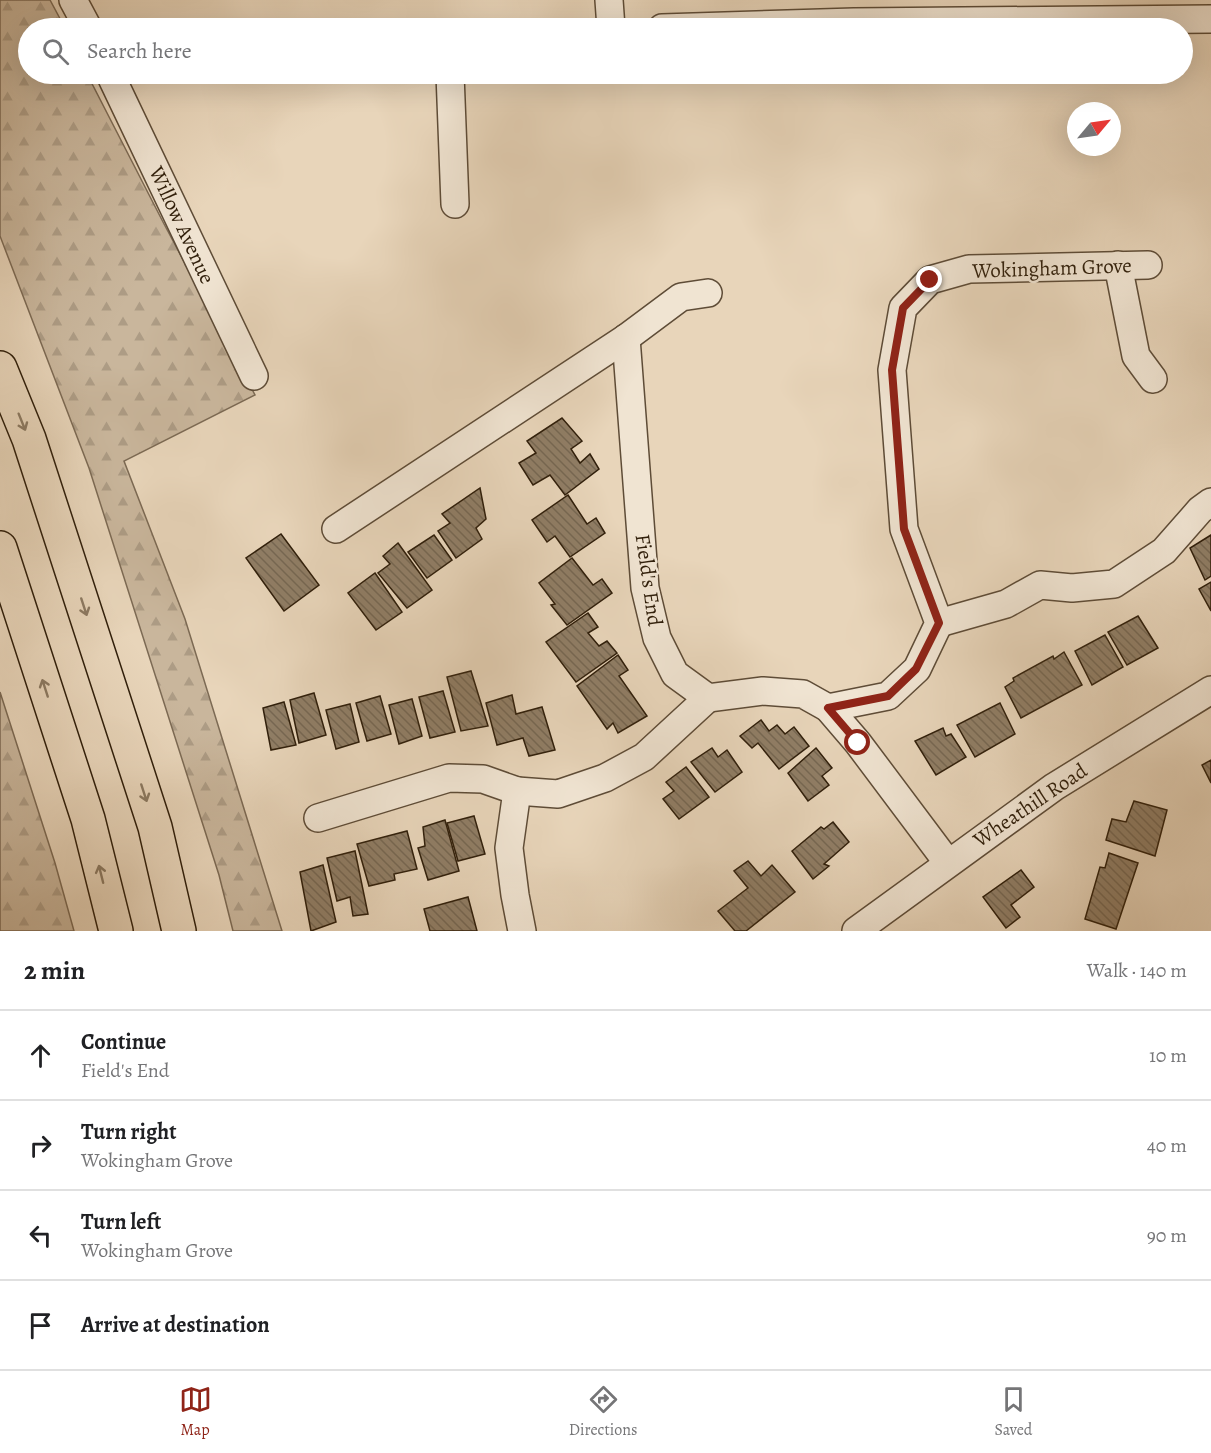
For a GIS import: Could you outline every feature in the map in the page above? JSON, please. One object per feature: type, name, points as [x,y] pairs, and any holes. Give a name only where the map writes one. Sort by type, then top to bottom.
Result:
[{"type":"highway","points":[[0,368],[29,439],[148,805],[180,931]]},
{"type":"highway","points":[[0,548],[88,819],[116,931]]},
{"type":"street","points":[[73,0],[83,18]]},
{"type":"street","points":[[609,0],[610,18]]},
{"type":"street","points":[[774,18],[853,11],[1166,18]]},
{"type":"street","points":[[1193,19],[1211,19]]},
{"type":"street","name":"Willow Avenue","points":[[119,84],[254,376]]},
{"type":"street","points":[[450,84],[455,204]]},
{"type":"street","points":[[1118,265],[1136,356],[1153,379]]},
{"type":"street","name":"Wokingham Grove","points":[[939,623],[904,529],[892,370],[903,308],[930,280],[969,269],[1148,265]]},
{"type":"street","points":[[336,529],[626,338],[681,297],[708,293]]},
{"type":"street","name":"Field's End","points":[[626,338],[645,588],[657,638],[675,674],[708,698]]},
{"type":"street","points":[[828,708],[888,696],[916,669],[939,623],[1006,604],[1040,585],[1072,588],[1114,584],[1164,550],[1200,510],[1211,502]]},
{"type":"street","name":"Wheathill Road","points":[[856,931],[1054,787],[1211,690]]},
{"type":"street","points":[[318,818],[448,778],[483,779],[517,791],[558,794],[605,778],[644,757],[708,698],[763,691],[803,694],[828,708],[858,743],[948,863]]},
{"type":"street","points":[[517,791],[509,848],[522,931]]},
{"type":"green space","points":[[0,0],[50,0],[60,18],[18,18],[18,84],[92,84],[255,395],[124,461],[185,619],[282,931],[233,931],[219,875],[89,468],[0,236]]},
{"type":"green space","points":[[0,692],[55,863],[74,931],[0,931]]},
{"type":"building","points":[[562,418],[582,441],[571,449],[580,463],[590,454],[599,469],[565,495],[550,475],[533,485],[519,463],[536,453],[527,441]]},
{"type":"building","points":[[480,488],[486,519],[476,528],[482,539],[456,558],[438,531],[450,523],[442,514]]},
{"type":"building","points":[[568,495],[587,524],[596,518],[605,533],[570,557],[555,536],[547,542],[532,520]]},
{"type":"building","points":[[281,534],[319,585],[284,611],[246,558]]},
{"type":"building","points":[[434,535],[452,560],[427,578],[408,552]]},
{"type":"building","points":[[1211,535],[1211,576],[1205,580],[1190,548]]},
{"type":"building","points":[[398,543],[432,590],[407,608],[378,573],[390,564],[383,556]]},
{"type":"building","points":[[572,558],[593,585],[602,579],[612,593],[567,625],[551,605],[555,604],[539,583]]},
{"type":"building","points":[[375,573],[402,612],[376,630],[348,593]]},
{"type":"building","points":[[1211,582],[1211,611],[1199,589]]},
{"type":"building","points":[[588,613],[598,627],[588,633],[599,646],[607,641],[617,653],[576,682],[546,642]]},
{"type":"building","points":[[1138,616],[1158,648],[1127,665],[1108,632]]},
{"type":"building","points":[[1105,635],[1123,667],[1092,685],[1075,651]]},
{"type":"building","points":[[1064,652],[1082,685],[1021,718],[1005,687],[1014,681],[1013,678]]},
{"type":"building","points":[[618,655],[628,670],[619,676],[647,716],[618,733],[613,723],[607,729],[577,686]]},
{"type":"building","points":[[471,671],[488,726],[461,731],[447,677]]},
{"type":"building","points":[[443,691],[455,732],[430,738],[419,697]]},
{"type":"building","points":[[314,693],[326,735],[299,743],[290,700]]},
{"type":"building","points":[[512,695],[516,714],[542,707],[555,750],[529,756],[523,738],[497,745],[486,703]]},
{"type":"building","points":[[380,696],[391,734],[367,741],[356,703]]},
{"type":"building","points":[[412,699],[422,736],[399,744],[389,705]]},
{"type":"building","points":[[284,702],[296,745],[271,750],[263,708]]},
{"type":"building","points":[[1000,703],[1015,734],[975,757],[957,725]]},
{"type":"building","points":[[350,704],[359,742],[336,749],[326,710]]},
{"type":"building","points":[[761,720],[769,731],[777,725],[785,734],[794,727],[809,746],[779,769],[758,743],[752,748],[740,736]]},
{"type":"building","points":[[943,728],[946,736],[951,734],[966,757],[936,775],[915,741]]},
{"type":"building","points":[[712,748],[718,757],[727,750],[742,772],[715,792],[691,762]]},
{"type":"building","points":[[816,748],[832,768],[822,776],[829,785],[808,801],[788,773]]},
{"type":"building","points":[[1211,760],[1211,783],[1202,765]]},
{"type":"building","points":[[686,767],[709,797],[679,819],[663,799],[674,791],[666,782]]},
{"type":"building","points":[[1134,801],[1167,810],[1155,856],[1106,840],[1112,819],[1126,822]]},
{"type":"building","points":[[474,816],[485,854],[458,861],[447,823]]},
{"type":"building","points":[[445,820],[459,871],[428,880],[418,848],[425,846],[423,827]]},
{"type":"building","points":[[833,822],[849,842],[824,864],[829,866],[813,879],[792,851],[821,827],[824,829]]},
{"type":"building","points":[[407,831],[417,869],[394,874],[395,880],[369,886],[357,844]]},
{"type":"building","points":[[355,851],[368,914],[353,916],[350,897],[337,901],[327,858]]},
{"type":"building","points":[[1109,853],[1138,863],[1116,929],[1085,919],[1100,867],[1105,868]]},
{"type":"building","points":[[748,861],[761,876],[772,865],[795,892],[746,931],[735,931],[718,911],[748,888],[734,871]]},
{"type":"building","points":[[323,865],[336,922],[311,931],[300,872]]},
{"type":"building","points":[[1021,870],[1034,887],[1011,905],[1020,917],[1006,928],[983,897]]},
{"type":"building","points":[[468,897],[477,931],[430,931],[424,909]]},
{"type":"route","points":[[858,743],[828,708],[888,696],[916,669],[939,623],[904,529],[892,370],[903,308],[930,280]]}]
